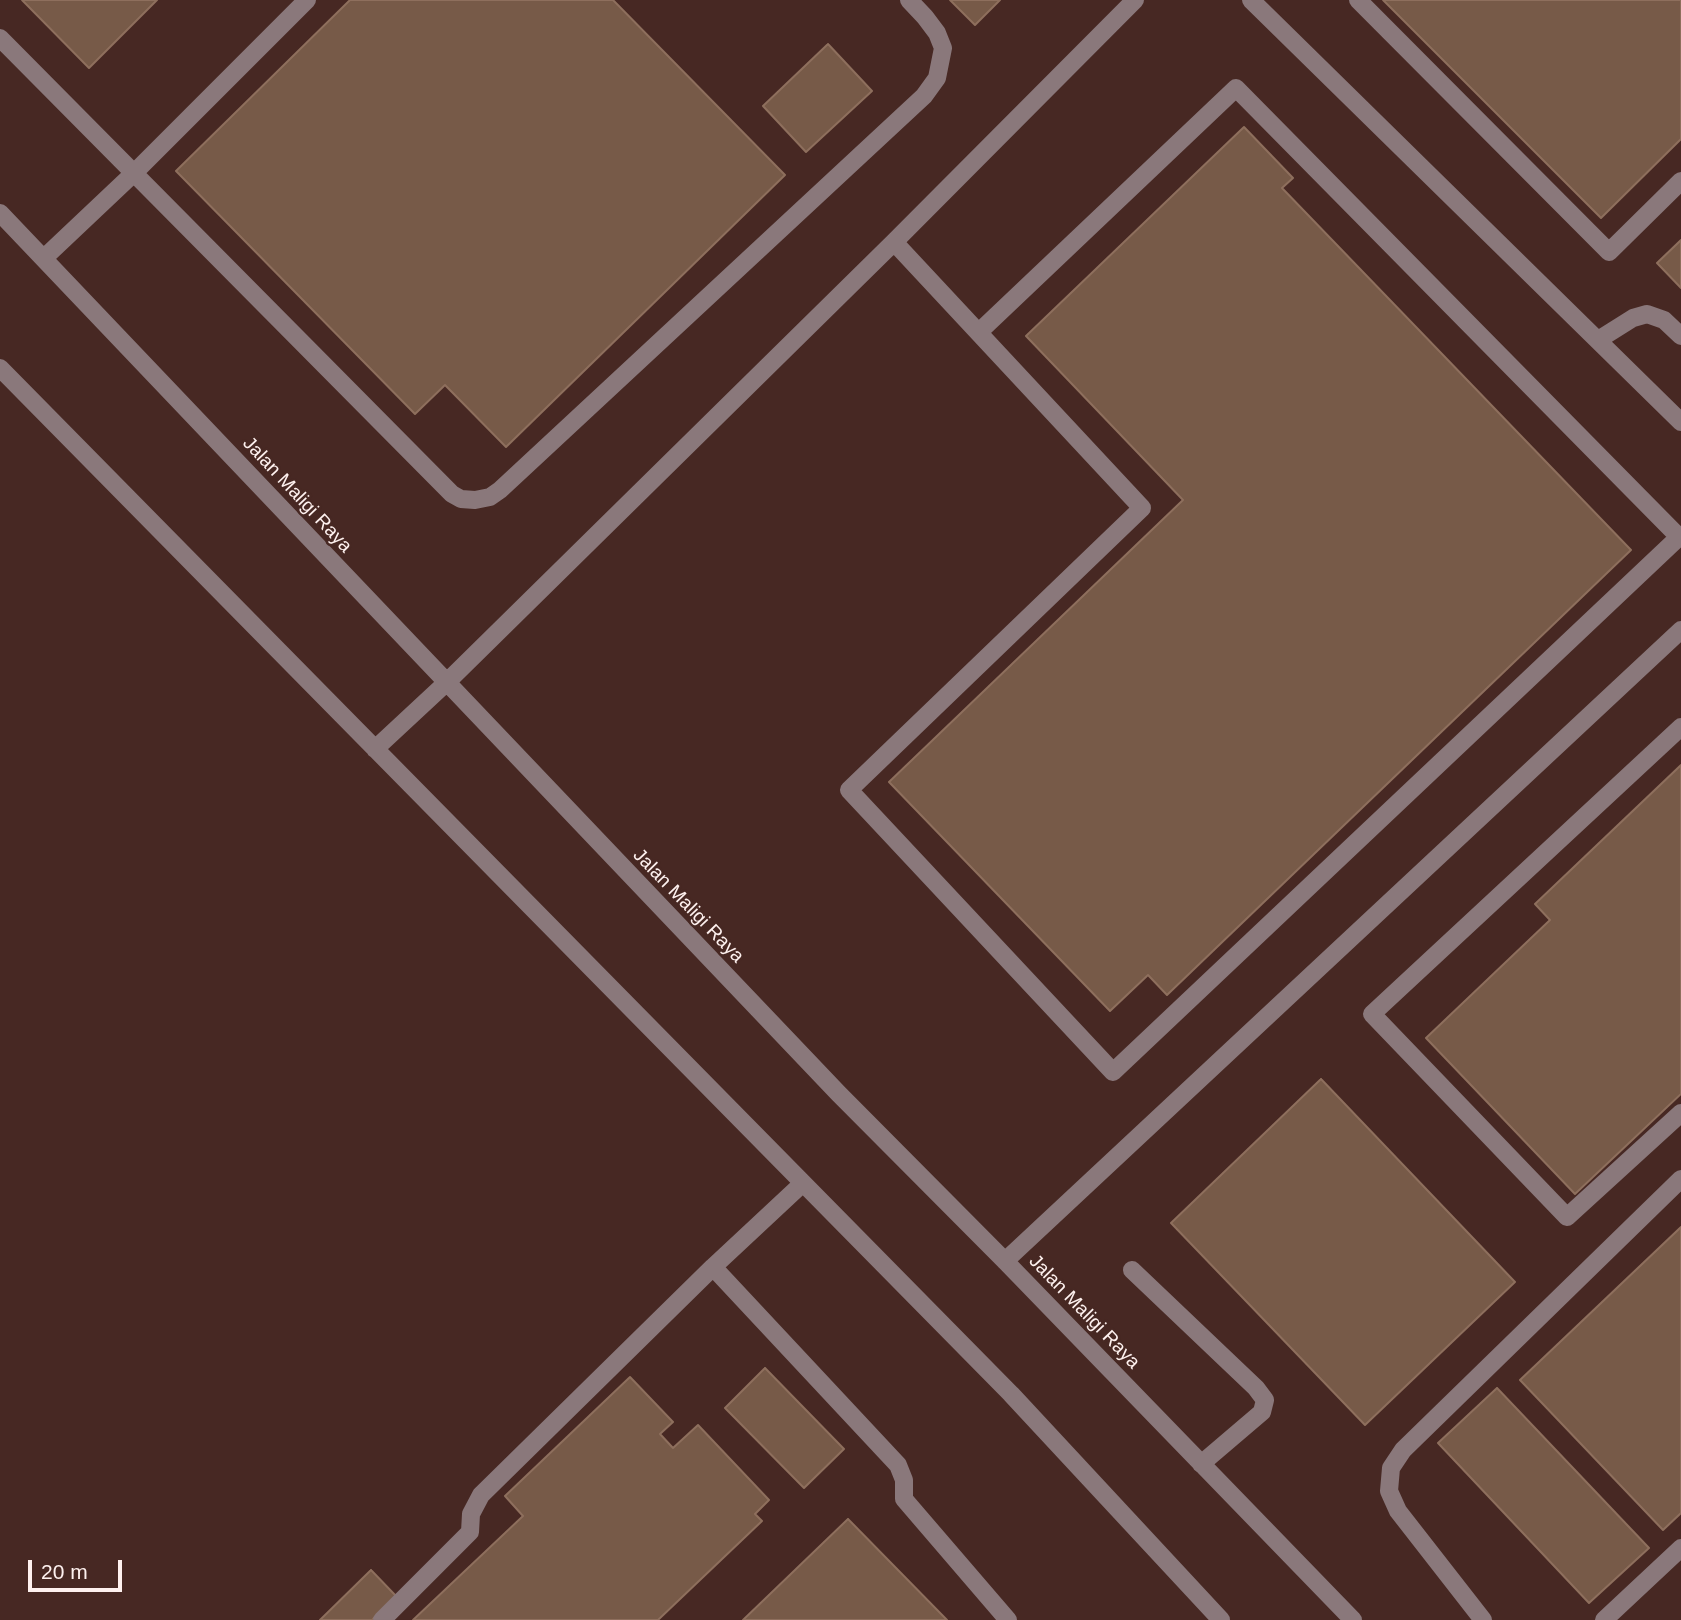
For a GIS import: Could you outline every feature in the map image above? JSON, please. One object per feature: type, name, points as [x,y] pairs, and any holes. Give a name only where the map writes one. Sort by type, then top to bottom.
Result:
[{"type":"street","points":[[44,258],[135,172],[307,0]]},
{"type":"street","points":[[0,38],[452,494],[461,499],[475,500],[490,497],[500,490],[924,96],[937,78],[943,48],[937,33],[925,16],[909,0]]},
{"type":"street","points":[[375,749],[446,683],[894,242],[1135,0]]},
{"type":"street","points":[[1251,0],[1681,422]]},
{"type":"street","points":[[1358,0],[1609,252],[1681,181]]},
{"type":"street","points":[[894,242],[1142,508],[849,790],[1114,1072],[1679,537],[1236,88],[979,332]]},
{"type":"street","name":"Jalan Maligi Raya","points":[[0,213],[839,1094],[1353,1620]]},
{"type":"street","points":[[1598,340],[1633,318],[1647,314],[1664,320],[1681,336]]},
{"type":"street","points":[[0,368],[1011,1394],[1221,1620]]},
{"type":"street","points":[[1005,1261],[1681,629]]},
{"type":"street","points":[[1681,727],[1372,1014],[1567,1217],[1681,1113]]},
{"type":"street","points":[[1483,1620],[1398,1511],[1389,1491],[1391,1468],[1403,1450],[1681,1179]]},
{"type":"street","points":[[382,1620],[470,1532],[471,1514],[481,1495],[713,1267],[803,1183]]},
{"type":"street","points":[[713,1267],[898,1465],[904,1480],[904,1499],[1008,1620]]},
{"type":"street","points":[[1132,1270],[1265,1399],[1262,1412],[1201,1464]]},
{"type":"street","points":[[1604,1620],[1681,1548]]},
{"type":"building","points":[[22,0],[157,0],[89,68]]},
{"type":"building","points":[[350,0],[613,0],[785,175],[506,447],[445,385],[415,414],[176,171]]},
{"type":"building","points":[[950,0],[1000,0],[975,25]]},
{"type":"building","points":[[1383,0],[1681,0],[1681,139],[1601,218]]},
{"type":"building","points":[[828,44],[872,91],[806,152],[763,106]]},
{"type":"building","points":[[1244,127],[1293,178],[1282,188],[1631,550],[1167,995],[1148,975],[1110,1011],[889,782],[1183,500],[1026,336]]},
{"type":"building","points":[[1681,240],[1681,288],[1657,263]]},
{"type":"building","points":[[1681,765],[1681,1094],[1575,1194],[1426,1038],[1550,920],[1535,904]]},
{"type":"building","points":[[1321,1079],[1515,1282],[1365,1425],[1171,1223]]},
{"type":"building","points":[[1681,1227],[1681,1513],[1663,1530],[1520,1380]]},
{"type":"building","points":[[765,1368],[844,1449],[804,1488],[725,1408]]},
{"type":"building","points":[[630,1377],[673,1422],[660,1434],[673,1448],[698,1425],[769,1500],[755,1514],[762,1521],[658,1620],[413,1620],[523,1516],[505,1496]]},
{"type":"building","points":[[1497,1388],[1649,1548],[1589,1603],[1438,1443]]},
{"type":"building","points":[[848,1519],[947,1620],[743,1620]]},
{"type":"building","points":[[371,1570],[396,1596],[372,1620],[320,1620]]}]
